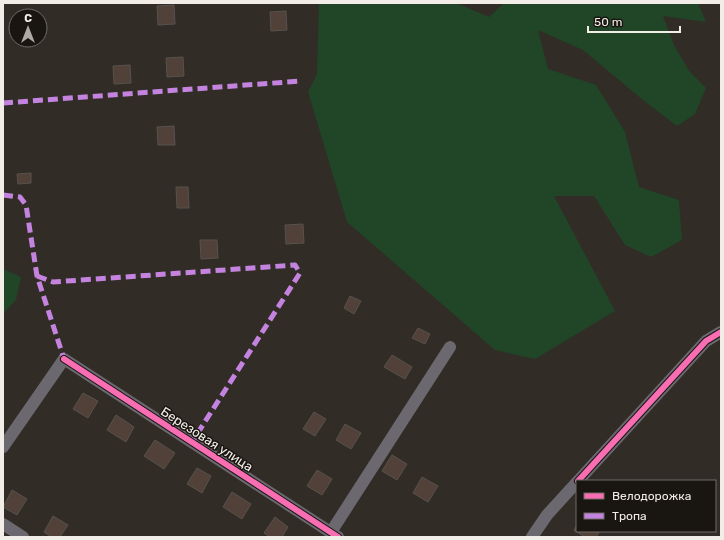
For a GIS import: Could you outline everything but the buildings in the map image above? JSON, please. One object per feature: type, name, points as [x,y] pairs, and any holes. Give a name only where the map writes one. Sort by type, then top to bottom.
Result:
[{"type":"street","points":[[578,480],[706,342],[721,332]]},
{"type":"street","points":[[334,535],[450,347]]},
{"type":"street","name":"Березовая улица","points":[[3,447],[64,359],[334,535]]},
{"type":"street","points":[[532,537],[547,515],[576,482]]},
{"type":"street","points":[[3,524],[23,537]]},
{"type":"green space","points":[[319,3],[456,3],[489,17],[504,3],[698,3],[706,22],[663,16],[674,45],[689,71],[706,88],[695,114],[677,126],[583,50],[538,30],[548,69],[596,85],[625,132],[639,187],[679,200],[682,240],[651,257],[625,245],[594,196],[554,196],[615,311],[535,359],[495,350],[347,222],[308,92],[317,74]]},
{"type":"green space","points":[[3,269],[21,277],[16,300],[3,314]]},
{"type":"marked path","points":[[3,103],[301,81]]},
{"type":"marked path","points":[[3,195],[20,197],[26,205],[37,276],[64,359]]},
{"type":"marked path","points":[[37,276],[53,282],[295,265],[300,273],[192,442]]},
{"type":"cycle path","points":[[579,480],[706,341],[721,332]]},
{"type":"cycle path","points":[[64,359],[338,537]]}]
